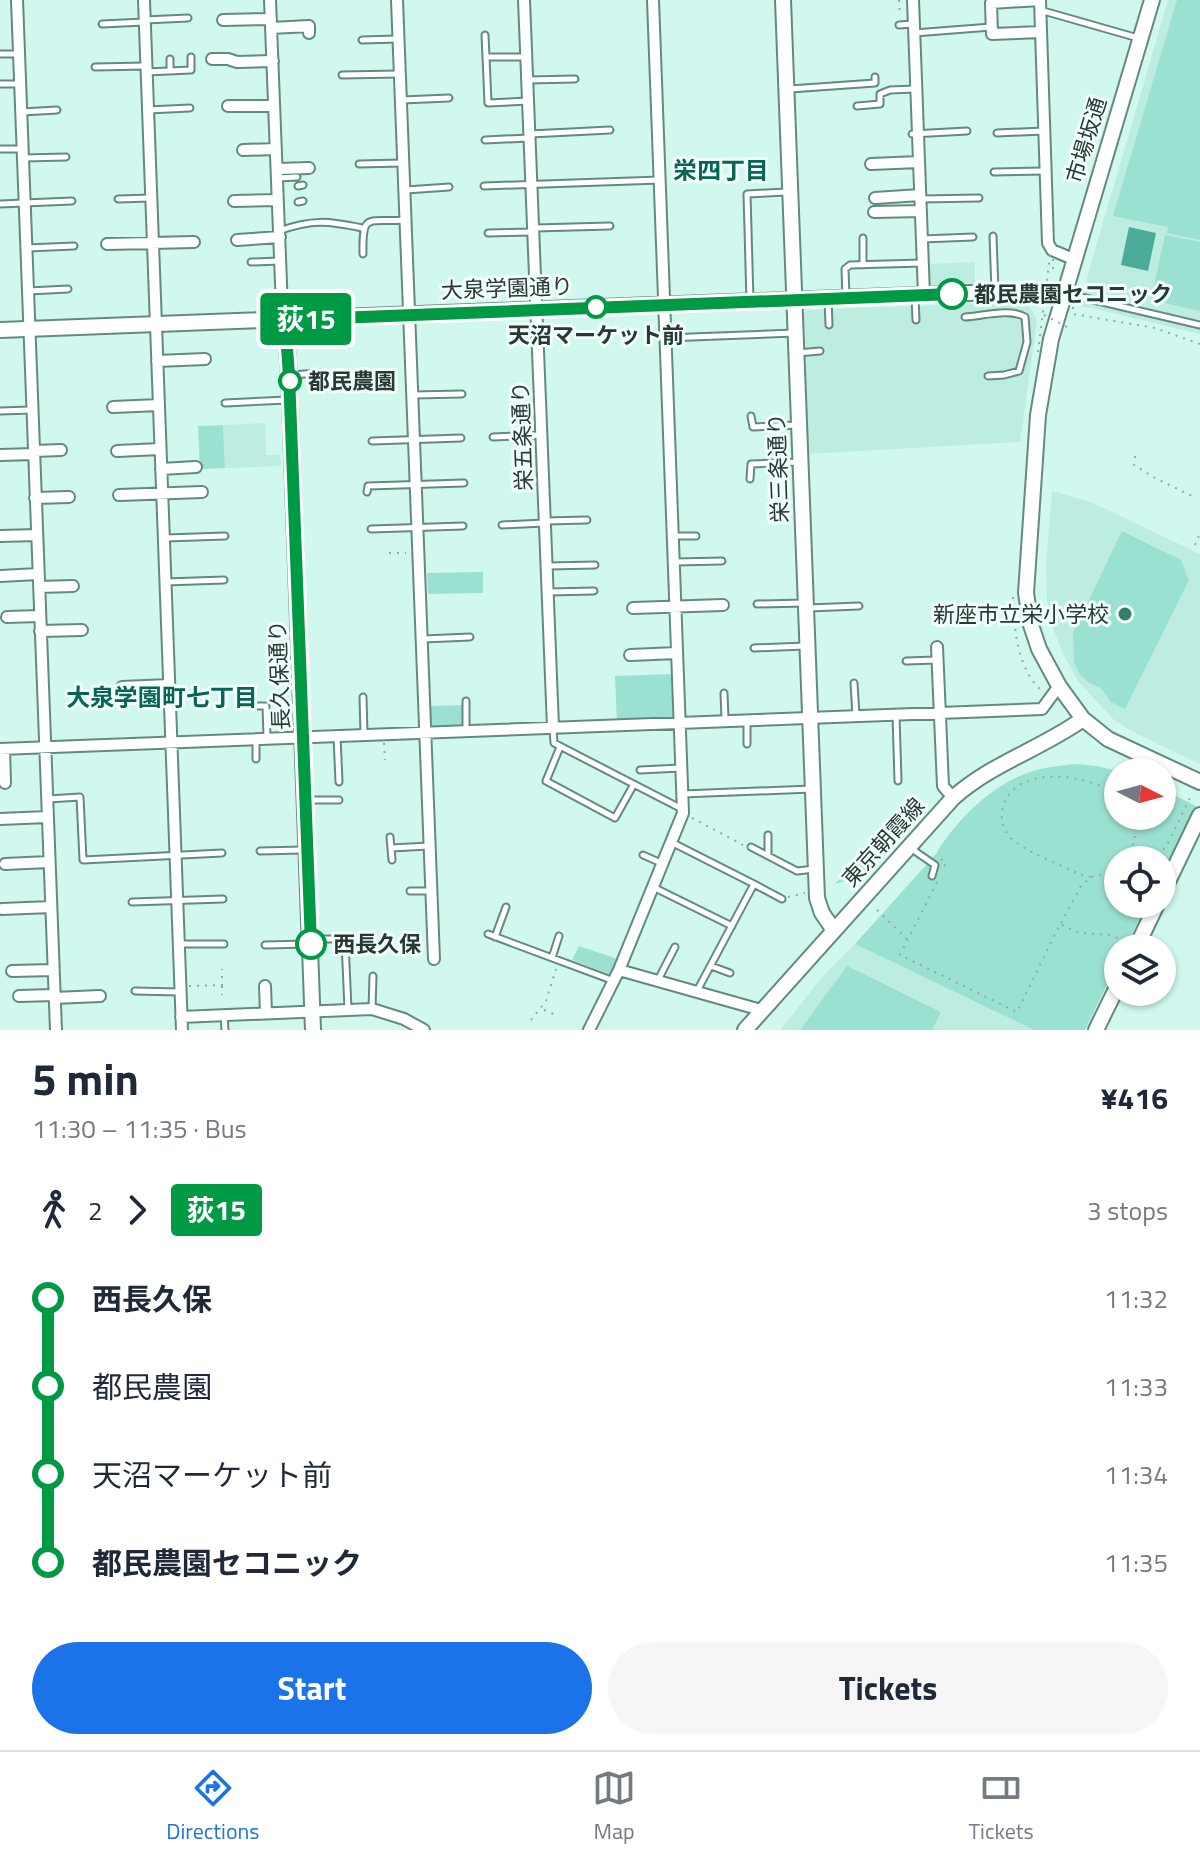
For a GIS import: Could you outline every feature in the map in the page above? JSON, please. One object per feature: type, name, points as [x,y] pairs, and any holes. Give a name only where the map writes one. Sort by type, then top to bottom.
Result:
[{"type":"street","points":[[17,0],[56,1030]]},
{"type":"street","points":[[144,0],[182,1030]]},
{"type":"street","points":[[397,0],[434,959]]},
{"type":"street","name":"栄五条通り","points":[[524,0],[553,727]]},
{"type":"street","points":[[589,1030],[619,970],[683,812],[653,0]]},
{"type":"street","name":"栄三条通り","points":[[783,0],[795,333],[793,390],[800,462],[816,869],[818,905],[833,929]]},
{"type":"street","points":[[913,0],[915,133],[923,263],[920,295]]},
{"type":"street","name":"市場坂通","points":[[1063,293],[1067,257],[1152,0]]},
{"type":"street","points":[[1041,32],[992,34],[991,3],[1040,3],[1046,170],[1048,243],[1049,247],[1067,257]]},
{"type":"street","points":[[272,4],[280,261],[285,320]]},
{"type":"street","points":[[223,20],[309,26],[309,33]]},
{"type":"street","points":[[212,59],[273,61]]},
{"type":"street","points":[[228,106],[274,106]]},
{"type":"street","points":[[243,150],[276,149]]},
{"type":"street","points":[[871,164],[919,162]]},
{"type":"street","points":[[277,173],[309,168]]},
{"type":"street","points":[[875,198],[920,197]]},
{"type":"street","points":[[234,201],[278,200]]},
{"type":"street","points":[[874,212],[921,211]]},
{"type":"street","points":[[237,240],[280,234]]},
{"type":"street","points":[[107,244],[194,242]]},
{"type":"street","name":"大泉学園通り","points":[[0,330],[995,292],[1063,293]]},
{"type":"street","points":[[1063,293],[1051,339],[1038,415],[1026,593],[1031,625],[1039,649],[1059,686],[1083,719],[1108,739],[1200,782]]},
{"type":"street","name":"長久保通り","points":[[285,320],[313,1030]]},
{"type":"street","points":[[157,361],[205,359]]},
{"type":"street","points":[[113,407],[159,405]]},
{"type":"street","points":[[117,451],[160,449]]},
{"type":"street","points":[[0,455],[61,450]]},
{"type":"street","points":[[161,469],[196,467]]},
{"type":"street","points":[[119,495],[202,492]]},
{"type":"street","points":[[35,498],[69,497]]},
{"type":"street","points":[[0,536],[37,535]]},
{"type":"street","points":[[0,576],[38,574]]},
{"type":"street","points":[[39,587],[73,586]]},
{"type":"street","points":[[633,608],[723,605]]},
{"type":"street","points":[[7,617],[39,616]]},
{"type":"street","points":[[40,631],[82,630]]},
{"type":"street","points":[[937,647],[943,786],[953,798]]},
{"type":"street","points":[[630,655],[677,653]]},
{"type":"street","points":[[122,687],[169,685]]},
{"type":"street","points":[[5,783],[2,749],[1042,709],[1059,686]]},
{"type":"street","name":"東京朝霞線","points":[[745,1030],[953,798],[972,781],[1003,762],[1059,736],[1083,719]]},
{"type":"street","points":[[1176,865],[1200,815]]},
{"type":"street","points":[[0,819],[47,817]]},
{"type":"street","points":[[5,864],[49,862]]},
{"type":"street","points":[[2,909],[51,907]]},
{"type":"street","points":[[12,971],[53,970]]},
{"type":"street","points":[[619,970],[761,1010]]},
{"type":"street","points":[[265,986],[266,1013]]},
{"type":"street","points":[[19,996],[100,996]]},
{"type":"street","points":[[1096,1030],[1108,1006]]},
{"type":"street","points":[[181,1017],[372,1009],[404,1019],[424,1030]]},
{"type":"lane","points":[[1040,3],[1139,38]]},
{"type":"lane","points":[[102,24],[188,18]]},
{"type":"lane","points":[[900,25],[914,29],[992,27]]},
{"type":"lane","points":[[485,35],[488,103],[528,101]]},
{"type":"lane","points":[[362,40],[399,39]]},
{"type":"lane","points":[[0,54],[19,54]]},
{"type":"lane","points":[[95,67],[191,70],[191,57]]},
{"type":"lane","points":[[486,57],[527,57]]},
{"type":"lane","points":[[170,59],[170,71]]},
{"type":"lane","points":[[342,75],[400,74]]},
{"type":"lane","points":[[787,89],[875,83],[875,77]]},
{"type":"lane","points":[[528,80],[575,79]]},
{"type":"lane","points":[[0,84],[20,83]]},
{"type":"lane","points":[[857,106],[880,104],[880,94],[890,90],[916,88]]},
{"type":"lane","points":[[401,101],[449,98]]},
{"type":"lane","points":[[148,110],[190,108]]},
{"type":"lane","points":[[21,112],[57,110]]},
{"type":"lane","points":[[485,140],[610,130]]},
{"type":"lane","points":[[915,133],[967,131]]},
{"type":"lane","points":[[997,133],[1044,131]]},
{"type":"lane","points":[[0,149],[66,157]]},
{"type":"lane","points":[[359,164],[403,163]]},
{"type":"lane","points":[[994,172],[1046,170]]},
{"type":"lane","points":[[277,173],[297,177]]},
{"type":"lane","points":[[484,186],[661,180]]},
{"type":"lane","points":[[404,190],[449,187]]},
{"type":"lane","points":[[750,301],[747,194],[791,192]]},
{"type":"lane","points":[[920,197],[979,198]]},
{"type":"lane","points":[[118,199],[151,198]]},
{"type":"lane","points":[[0,204],[72,201]]},
{"type":"lane","points":[[280,234],[305,222],[329,221],[362,228],[371,221],[405,220]]},
{"type":"lane","points":[[488,233],[610,226]]},
{"type":"lane","points":[[362,228],[363,254]]},
{"type":"lane","points":[[993,236],[995,292]]},
{"type":"lane","points":[[922,239],[973,237]]},
{"type":"lane","points":[[863,238],[863,265]]},
{"type":"lane","points":[[25,248],[74,246]]},
{"type":"lane","points":[[251,262],[280,261]]},
{"type":"lane","points":[[846,298],[845,269],[850,265],[923,263]]},
{"type":"lane","points":[[27,291],[68,289]]},
{"type":"lane","points":[[1063,293],[1200,325]]},
{"type":"lane","points":[[916,320],[920,295]]},
{"type":"lane","points":[[828,298],[829,325]]},
{"type":"lane","points":[[965,317],[1009,313],[1025,317],[1027,342],[1019,371],[988,376]]},
{"type":"lane","points":[[665,338],[795,333]]},
{"type":"lane","points":[[793,360],[820,351]]},
{"type":"lane","points":[[289,375],[320,373]]},
{"type":"lane","points":[[413,395],[462,394]]},
{"type":"lane","points":[[225,403],[290,400]]},
{"type":"lane","points":[[0,411],[34,404]]},
{"type":"lane","points":[[751,416],[753,427],[798,425]]},
{"type":"lane","points":[[493,437],[542,435]]},
{"type":"lane","points":[[372,441],[461,438]]},
{"type":"lane","points":[[750,479],[751,464],[800,462]]},
{"type":"lane","points":[[367,492],[368,486],[464,483]]},
{"type":"lane","points":[[502,525],[587,520]]},
{"type":"lane","points":[[371,529],[463,526]]},
{"type":"lane","points":[[164,538],[225,536]]},
{"type":"lane","points":[[672,536],[696,536]]},
{"type":"lane","points":[[673,562],[722,561]]},
{"type":"lane","points":[[547,566],[595,565]]},
{"type":"lane","points":[[165,582],[224,580]]},
{"type":"lane","points":[[548,592],[594,591]]},
{"type":"lane","points":[[757,604],[859,606]]},
{"type":"lane","points":[[422,639],[470,637]]},
{"type":"lane","points":[[754,648],[807,646]]},
{"type":"lane","points":[[906,661],[938,660]]},
{"type":"lane","points":[[854,683],[856,716]]},
{"type":"lane","points":[[724,693],[725,721]]},
{"type":"lane","points":[[363,697],[364,734]]},
{"type":"lane","points":[[466,701],[466,731]]},
{"type":"lane","points":[[256,759],[266,706],[258,706]]},
{"type":"lane","points":[[896,714],[898,781]]},
{"type":"lane","points":[[747,720],[747,744]]},
{"type":"lane","points":[[553,727],[554,743],[560,747],[683,812]]},
{"type":"lane","points":[[337,735],[339,782]]},
{"type":"lane","points":[[560,747],[546,781],[615,818],[634,784]]},
{"type":"lane","points":[[640,770],[681,768]]},
{"type":"lane","points":[[682,794],[813,789]]},
{"type":"lane","points":[[47,799],[80,797],[83,860],[222,853]]},
{"type":"lane","points":[[305,801],[339,800]]},
{"type":"lane","points":[[768,835],[768,856]]},
{"type":"lane","points":[[390,837],[392,860]]},
{"type":"lane","points":[[671,842],[782,899]]},
{"type":"lane","points":[[391,848],[430,846]]},
{"type":"lane","points":[[751,847],[797,871],[816,869]]},
{"type":"lane","points":[[909,847],[935,865],[932,876]]},
{"type":"lane","points":[[260,851],[307,850]]},
{"type":"lane","points":[[643,855],[662,863]]},
{"type":"lane","points":[[697,991],[754,884]]},
{"type":"lane","points":[[653,886],[732,926]]},
{"type":"lane","points":[[410,891],[431,891]]},
{"type":"lane","points":[[132,902],[223,899]]},
{"type":"lane","points":[[495,937],[506,907]]},
{"type":"lane","points":[[488,934],[614,981]]},
{"type":"lane","points":[[552,958],[559,936]]},
{"type":"lane","points":[[265,945],[343,939],[348,1010]]},
{"type":"lane","points":[[178,944],[224,944]]},
{"type":"lane","points":[[658,980],[675,947]]},
{"type":"lane","points":[[711,966],[730,973]]},
{"type":"lane","points":[[372,1009],[373,976]]},
{"type":"lane","points":[[135,991],[180,989]]},
{"type":"lane","points":[[224,1015],[225,1030]]},
{"type":"path","points":[[899,0],[900,25]]},
{"type":"path","points":[[1038,352],[1050,255],[1053,256],[1053,276],[1067,257]]},
{"type":"path","points":[[1072,306],[1073,314],[1155,328],[1200,344]]},
{"type":"path","points":[[1043,315],[1067,327]]},
{"type":"path","points":[[1135,456],[1134,465],[1194,497]]},
{"type":"path","points":[[1195,545],[1200,533]]},
{"type":"path","points":[[389,553],[419,553]]},
{"type":"path","points":[[384,734],[385,760]]},
{"type":"path","points":[[1104,787],[1091,780],[1070,776],[1049,777],[1016,788],[1003,805],[1002,824],[1012,839],[1081,875],[1091,877],[1104,874]]},
{"type":"path","points":[[1166,846],[1190,798]]},
{"type":"path","points":[[683,812],[747,848],[751,847]]},
{"type":"path","points":[[938,858],[946,863],[900,955],[1017,1012],[1060,924],[1081,886],[1091,877]]},
{"type":"path","points":[[782,899],[810,892]]},
{"type":"path","points":[[877,910],[908,940]]},
{"type":"path","points":[[1060,924],[1079,933],[1104,934]]},
{"type":"path","points":[[531,1020],[542,1009],[550,993],[550,984],[560,961]]},
{"type":"path","points":[[222,969],[222,995]]},
{"type":"path","points":[[180,989],[222,985]]},
{"type":"path","points":[[542,1009],[554,1014]]},
{"type":"shaded area","points":[[1168,0],[1200,0],[1200,334],[1079,305]]},
{"type":"shaded area","points":[[1177,0],[1200,0],[1200,240],[1167,233],[1168,227],[1113,216]]},
{"type":"shaded area","points":[[1129,227],[1156,233],[1148,271],[1121,265]]},
{"type":"shaded area","points":[[1165,235],[1200,242],[1200,311],[1151,300]]},
{"type":"shaded area","points":[[975,262],[975,283],[927,285],[927,264]]},
{"type":"shaded area","points":[[1020,302],[1031,308],[1037,321],[1020,442],[807,454],[804,313],[807,310]]},
{"type":"shaded area","points":[[265,423],[266,455],[280,455],[281,466],[225,468],[223,425]]},
{"type":"shaded area","points":[[223,425],[225,468],[200,469],[198,426]]},
{"type":"shaded area","name":"新座市立栄小学校","points":[[1052,491],[1091,502],[1200,554],[1200,764],[1113,719],[1078,681],[1063,654],[1047,600],[1046,564]]},
{"type":"shaded area","points":[[1122,531],[1181,560],[1189,580],[1125,709],[1111,702],[1101,688],[1080,675],[1074,662],[1073,633]]},
{"type":"shaded area","points":[[483,572],[483,593],[428,594],[427,573]]},
{"type":"shaded area","points":[[675,674],[676,716],[671,720],[617,723],[615,676]]},
{"type":"shaded area","points":[[462,705],[462,726],[430,727],[430,706]]},
{"type":"shaded area","points":[[1074,764],[1104,768],[1104,830],[1176,830],[1176,796],[1196,806],[1176,846],[1104,846],[1104,918],[1140,918],[1132,934],[1104,934],[1104,991],[1085,1030],[1034,1030],[855,944],[976,805],[1016,778],[1046,768]]},
{"type":"shaded area","points":[[897,815],[907,824],[859,877],[835,884]]},
{"type":"shaded area","points":[[855,944],[1034,1030],[780,1030],[824,975]]},
{"type":"shaded area","points":[[579,946],[618,959],[612,975],[572,960]]},
{"type":"shaded area","points":[[847,966],[941,1012],[932,1030],[800,1030]]},
{"type":"bus line","name":"荻15","points":[[311,944],[285,320],[952,294]]},
{"type":"place","name":"都民農園セコニック","points":[[952,294]]},
{"type":"place","name":"天沼マーケット前","points":[[596,307]]},
{"type":"place","name":"都民農園","points":[[290,381]]},
{"type":"place","name":"新座市立栄小学校","points":[[1125,614]]},
{"type":"place","name":"西長久保","points":[[311,944]]},
{"type":"district","name":"栄四丁目","points":[[721,171]]},
{"type":"district","name":"大泉学園町七丁目","points":[[162,698]]}]
